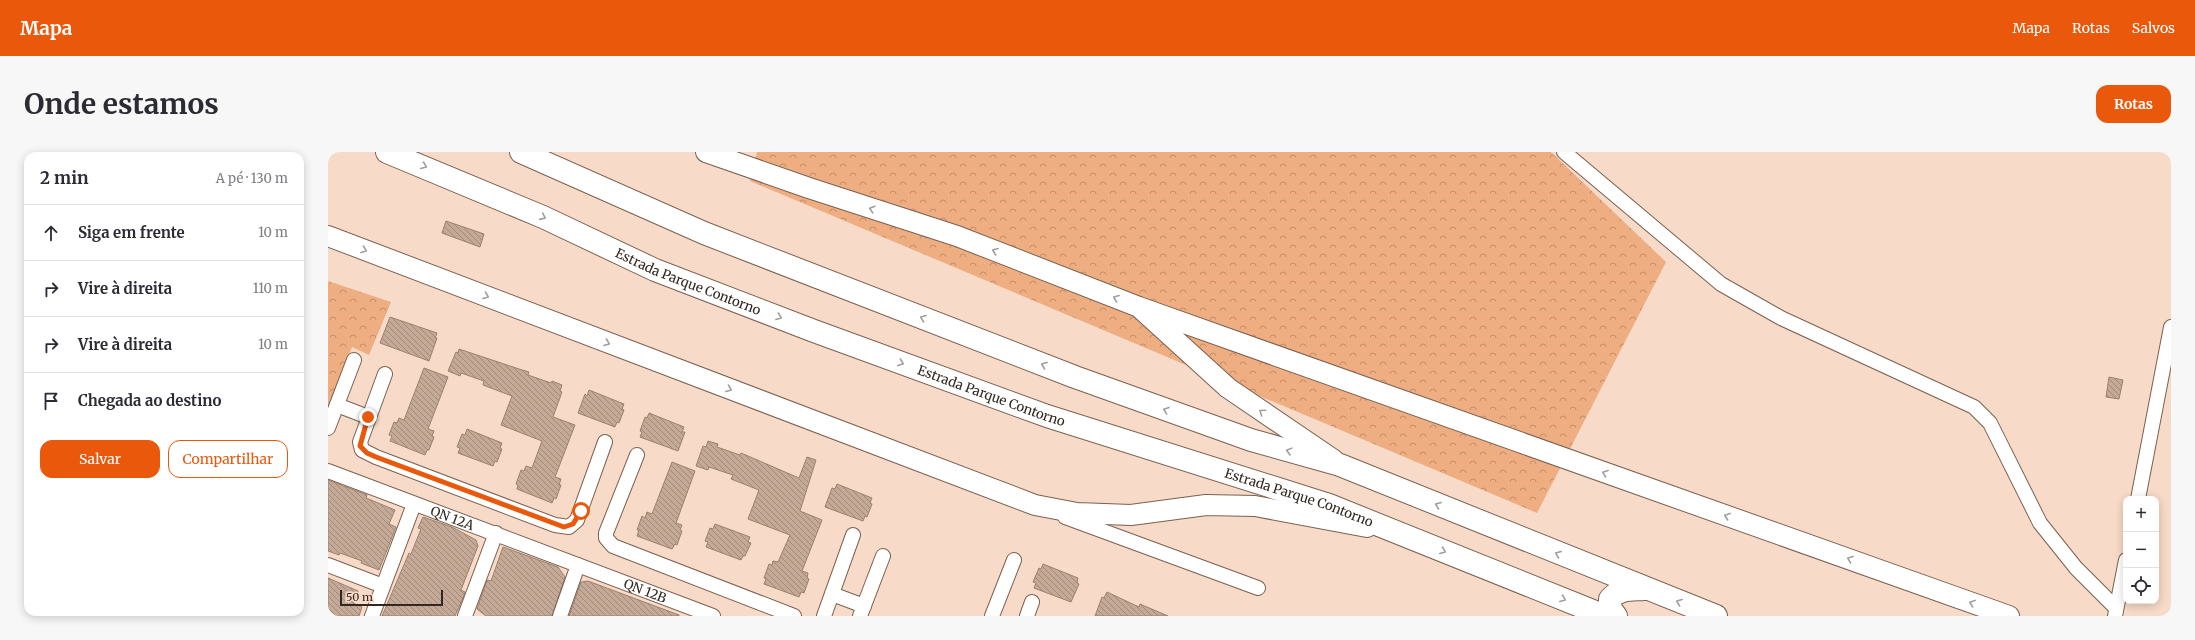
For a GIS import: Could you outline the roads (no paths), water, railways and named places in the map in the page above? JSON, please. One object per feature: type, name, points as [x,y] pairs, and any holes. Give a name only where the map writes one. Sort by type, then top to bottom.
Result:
[{"type":"highway","name":"Estrada Parque Contorno","points":[[387,152],[543,217],[655,270],[814,331],[1047,416],[1329,505],[1605,616]]},
{"type":"highway","points":[[521,152],[704,233],[1075,377],[1251,440],[1340,465],[1716,616]]},
{"type":"highway","points":[[1616,616],[1610,608],[1610,599],[1616,592],[1646,589]]},
{"type":"main road","points":[[714,153],[957,236],[1139,307],[2009,616]]},
{"type":"main road","points":[[328,236],[1035,505],[1077,512],[1131,515],[1206,505],[1255,506],[1305,514],[1405,536]]},
{"type":"main road","points":[[1139,307],[1228,388],[1340,465]]},
{"type":"street","points":[[1564,152],[1721,284],[1781,318],[1974,407],[1990,423],[2040,523],[2076,568],[2116,612]]},
{"type":"street","points":[[2139,496],[2171,327]]},
{"type":"street","points":[[328,428],[354,360]]},
{"type":"street","points":[[385,374],[360,442],[360,446],[367,453],[564,527],[573,524],[577,520],[605,442]]},
{"type":"street","points":[[337,405],[368,417]]},
{"type":"street","points":[[637,456],[606,533],[608,542],[618,548],[794,616]]},
{"type":"street","name":"QN 12A","points":[[328,471],[578,565]]},
{"type":"street","points":[[372,616],[414,504]]},
{"type":"street","points":[[1035,505],[1258,588]]},
{"type":"street","points":[[465,616],[496,533]]},
{"type":"street","points":[[824,616],[852,535]]},
{"type":"street","points":[[832,594],[862,611],[883,556]]},
{"type":"street","points":[[992,616],[1014,560]]},
{"type":"street","points":[[328,565],[383,586]]},
{"type":"street","points":[[560,616],[578,565]]},
{"type":"street","name":"QN 12B","points":[[578,565],[713,616]]},
{"type":"street","points":[[2116,612],[2124,568]]},
{"type":"street","points":[[1027,616],[1032,602]]}]
